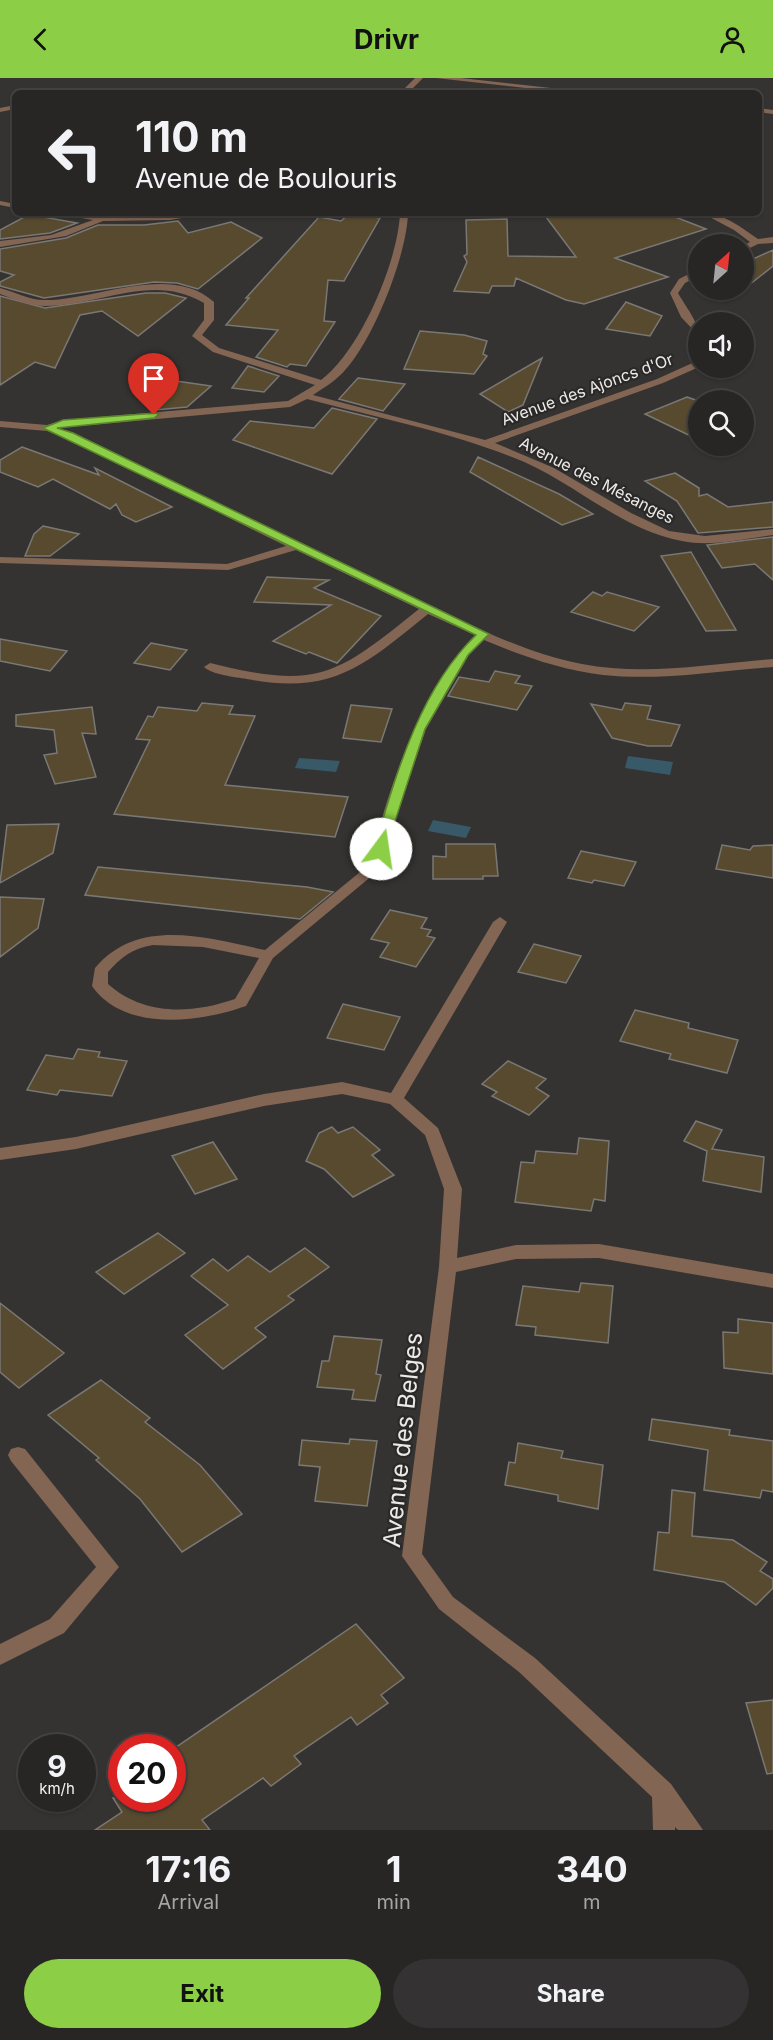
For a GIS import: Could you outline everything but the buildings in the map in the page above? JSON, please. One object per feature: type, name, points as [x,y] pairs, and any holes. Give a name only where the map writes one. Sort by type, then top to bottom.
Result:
[{"type":"street","points":[[407,90],[419,78]]},
{"type":"street","points":[[440,78],[562,90]]},
{"type":"street","points":[[74,216],[99,220],[186,216]]},
{"type":"street","points":[[48,428],[63,423],[290,404],[306,396],[320,383],[343,368],[362,341],[396,254],[403,216]]},
{"type":"street","points":[[712,216],[737,228],[756,242],[773,240]]},
{"type":"street","points":[[0,244],[32,242],[78,231],[99,220]]},
{"type":"street","points":[[688,278],[682,281],[674,293],[688,319]]},
{"type":"street","points":[[0,291],[45,303],[166,286],[197,292],[209,302],[209,320],[197,336],[216,350],[320,383]]},
{"type":"street","name":"Avenue des Ajoncs d'Or","points":[[485,444],[504,435],[660,381],[688,368]]},
{"type":"street","name":"Avenue des Mésanges","points":[[306,396],[485,444],[535,462],[656,530],[673,535],[709,539],[773,532]]},
{"type":"street","points":[[0,424],[48,428],[70,435],[295,547],[483,634],[547,660],[585,668],[633,672],[773,663]]},
{"type":"street","points":[[0,560],[228,567],[249,563],[295,547]]},
{"type":"street","points":[[210,667],[245,676],[321,677],[355,663],[428,608]]},
{"type":"street","points":[[268,955],[188,942],[135,944],[112,957],[100,971],[100,986],[112,1000],[141,1011],[181,1016],[220,1011],[241,1002],[268,955],[378,865],[384,833],[420,729],[464,653],[483,634]]},
{"type":"street","points":[[0,1154],[76,1143],[264,1100],[342,1088],[395,1099],[500,922]]},
{"type":"street","name":"Avenue des Belges","points":[[395,1099],[432,1132],[453,1189],[448,1267],[412,1556],[446,1603],[527,1665],[663,1792],[692,1830]]},
{"type":"street","points":[[448,1267],[516,1252],[599,1251],[773,1281]]},
{"type":"street","points":[[0,1655],[57,1626],[109,1566],[18,1455]]},
{"type":"street","points":[[663,1792],[664,1830]]},
{"type":"water","points":[[628,756],[673,762],[670,775],[625,768]]},
{"type":"water","points":[[299,758],[340,761],[336,772],[295,768]]},
{"type":"water","points":[[433,820],[471,827],[466,838],[428,831]]},
{"type":"route","points":[[154,415],[63,423],[48,428],[70,435],[295,547],[483,634],[464,653],[420,729],[403,773],[381,849]]}]
